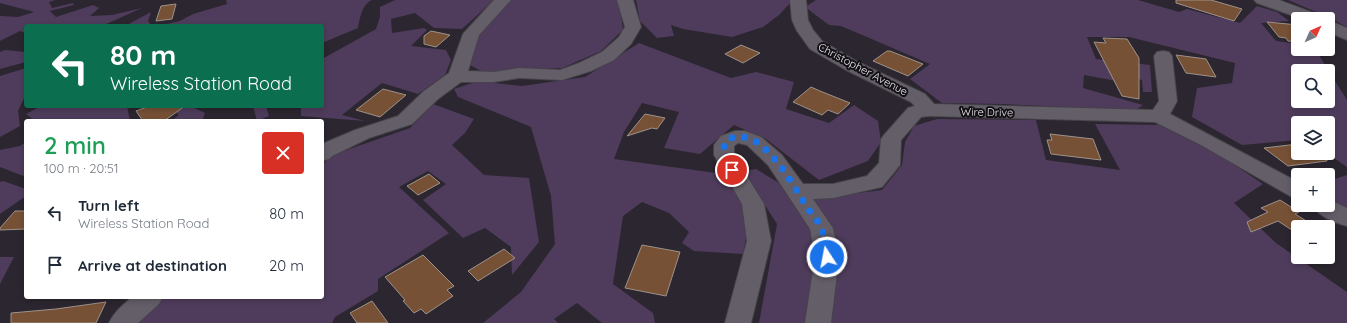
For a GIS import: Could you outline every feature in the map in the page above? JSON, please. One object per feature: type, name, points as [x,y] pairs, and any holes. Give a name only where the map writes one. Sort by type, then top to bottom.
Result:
[{"type":"street","points":[[324,152],[362,134],[405,120],[431,95],[457,76],[470,34],[503,0]]},
{"type":"street","points":[[457,76],[494,77],[519,73],[562,75],[586,67],[608,56],[625,40],[633,27],[625,0]]},
{"type":"street","name":"Christopher Avenue","points":[[798,0],[800,20],[805,31],[816,45],[852,66],[918,98],[929,110]]},
{"type":"street","points":[[1262,0],[1299,12]]},
{"type":"street","points":[[1335,29],[1347,35]]},
{"type":"street","points":[[1163,56],[1168,101],[1159,116],[1208,141],[1291,187]]},
{"type":"street","name":"Wire Drive","points":[[797,192],[833,191],[874,182],[889,165],[891,139],[915,112],[929,110],[1159,116]]},
{"type":"street","points":[[738,323],[759,241],[753,204],[724,155],[724,145],[728,140],[735,137],[746,137],[754,141],[774,160],[821,228],[827,257],[818,323]]},
{"type":"street","points":[[1335,212],[1347,218]]},
{"type":"street","points":[[122,323],[148,299]]},
{"type":"shaded area","points":[[0,0],[55,0],[49,2],[52,8],[73,3],[74,5],[50,11],[56,17],[93,5],[99,8],[90,16],[112,15],[142,8],[106,24],[24,24],[24,32],[20,31],[0,41],[0,16],[18,17],[34,12],[0,3]]},
{"type":"shaded area","points":[[226,0],[372,0],[364,8],[358,28],[324,42],[324,24],[167,24],[180,21],[193,14],[227,4]]},
{"type":"shaded area","points":[[395,0],[494,0],[462,29],[434,28],[415,13],[391,19],[392,33],[424,28],[427,30],[411,46],[446,50],[451,60],[445,75],[418,94],[382,83],[342,115],[365,121],[301,116],[301,108],[324,108],[324,58],[376,29],[380,17],[380,7]]},
{"type":"shaded area","points":[[509,0],[619,0],[623,30],[601,51],[562,68],[483,72],[468,64],[478,33]]},
{"type":"shaded area","points":[[636,0],[790,0],[791,2],[779,15],[763,27],[732,37],[683,29],[671,25],[674,36],[657,38],[640,21]]},
{"type":"shaded area","points":[[816,0],[1138,0],[1179,12],[1187,9],[1240,23],[1257,6],[1277,12],[1289,21],[1261,23],[1276,41],[1291,43],[1291,56],[1319,56],[1324,64],[1291,64],[1291,108],[1335,108],[1335,81],[1347,100],[1347,167],[1335,159],[1335,116],[1291,116],[1291,141],[1242,145],[1192,117],[1197,88],[1232,83],[1235,63],[1129,37],[1087,37],[1096,59],[1150,65],[1152,92],[1143,92],[1142,80],[1118,74],[1117,81],[1084,75],[1083,88],[1143,105],[1136,110],[942,103],[910,79],[930,64],[841,26],[829,25],[805,7]]},
{"type":"shaded area","points":[[1288,0],[1347,0],[1347,27],[1335,21],[1335,12],[1316,12]]},
{"type":"shaded area","points":[[151,12],[148,21],[150,24],[129,24]]},
{"type":"shaded area","points":[[639,43],[731,78],[756,72],[794,82],[786,109],[829,123],[854,105],[878,121],[881,142],[868,161],[819,180],[766,139],[734,125],[700,154],[664,148],[679,112],[642,103],[624,132],[614,159],[716,173],[735,191],[750,216],[743,254],[694,251],[682,243],[689,232],[669,213],[642,202],[623,216],[613,284],[653,313],[655,323],[602,323],[577,303],[554,319],[558,323],[483,323],[521,292],[555,244],[551,196],[531,127],[458,97],[454,89],[478,81],[522,86],[585,77]]},
{"type":"shaded area","points":[[5,50],[24,52],[24,63],[0,69],[0,52]]},
{"type":"shaded area","points":[[24,69],[24,98],[18,111],[20,126],[0,137],[0,76]]},
{"type":"shaded area","points":[[433,104],[474,119],[465,133],[452,145],[484,175],[529,178],[539,242],[512,275],[511,247],[485,228],[463,238],[423,200],[446,184],[428,171],[399,187],[449,233],[378,279],[378,291],[335,317],[332,323],[136,323],[147,310],[161,299],[324,299],[324,163],[332,155],[410,128]]},
{"type":"shaded area","points":[[37,108],[127,108],[130,119],[32,119],[26,114]]},
{"type":"shaded area","points":[[172,108],[194,108],[205,113],[203,119],[174,119],[179,115]]},
{"type":"shaded area","points":[[254,108],[267,108],[269,116],[262,119],[256,119]]},
{"type":"shaded area","points":[[937,119],[1036,120],[1046,160],[1120,170],[1095,124],[1164,125],[1199,141],[1263,184],[1234,203],[1276,243],[1291,253],[1291,264],[1306,264],[1347,292],[1347,323],[829,323],[809,199],[882,190],[902,165],[905,142],[914,126]]},
{"type":"shaded area","points":[[24,143],[24,176],[0,167],[0,150],[20,146]]},
{"type":"shaded area","points":[[756,169],[779,183],[810,230],[815,268],[810,323],[759,323],[777,224],[743,171]]},
{"type":"shaded area","points":[[1347,175],[1347,209],[1335,203],[1335,179]]},
{"type":"shaded area","points":[[3,181],[24,188],[24,197],[0,214],[0,182]]},
{"type":"shaded area","points":[[0,257],[14,257],[0,284]]},
{"type":"building","points":[[1176,0],[1211,0],[1242,9],[1234,21],[1176,3]]},
{"type":"building","points":[[176,4],[172,19],[156,21],[161,6]]},
{"type":"building","points":[[1267,22],[1291,24],[1291,41],[1288,41],[1286,38],[1279,37]]},
{"type":"building","points":[[431,31],[450,35],[436,47],[424,44],[424,36]]},
{"type":"building","points":[[1103,38],[1127,39],[1139,58],[1139,99],[1122,96],[1094,42],[1106,43]]},
{"type":"building","points":[[741,45],[760,53],[743,63],[725,54]]},
{"type":"building","points":[[887,51],[923,64],[908,76],[873,61]]},
{"type":"building","points":[[1176,55],[1206,59],[1216,77],[1186,73]]},
{"type":"building","points":[[811,87],[850,103],[838,114],[828,110],[822,115],[793,102]]},
{"type":"building","points":[[383,89],[406,95],[380,117],[356,110]]},
{"type":"building","points":[[144,108],[182,108],[167,119],[142,119],[136,111]]},
{"type":"building","points":[[645,114],[665,118],[657,129],[652,128],[627,136]]},
{"type":"building","points":[[1050,134],[1093,139],[1101,160],[1051,154],[1047,140],[1052,140]]},
{"type":"building","points":[[1291,145],[1291,160],[1327,161],[1288,166],[1264,148]]},
{"type":"building","points":[[429,174],[440,183],[418,195],[407,186]]},
{"type":"building","points":[[1280,200],[1291,207],[1291,212],[1299,212],[1295,214],[1305,220],[1291,220],[1291,229],[1278,221],[1251,232],[1247,222],[1268,212],[1261,208]]},
{"type":"building","points":[[15,211],[24,211],[24,229],[0,230],[0,228]]},
{"type":"building","points":[[642,245],[680,252],[666,296],[625,288]]},
{"type":"building","points":[[504,249],[515,258],[478,281],[468,271]]},
{"type":"building","points":[[423,255],[454,286],[447,290],[453,296],[426,314],[421,309],[414,313],[385,277]]},
{"type":"building","points":[[372,301],[388,323],[357,323],[350,313]]},
{"type":"building","points":[[106,302],[96,323],[11,323],[11,313],[56,309]]},
{"type":"route","points":[[732,170],[724,155],[724,145],[728,140],[735,137],[746,137],[762,146],[774,160],[821,228],[827,257]]}]
